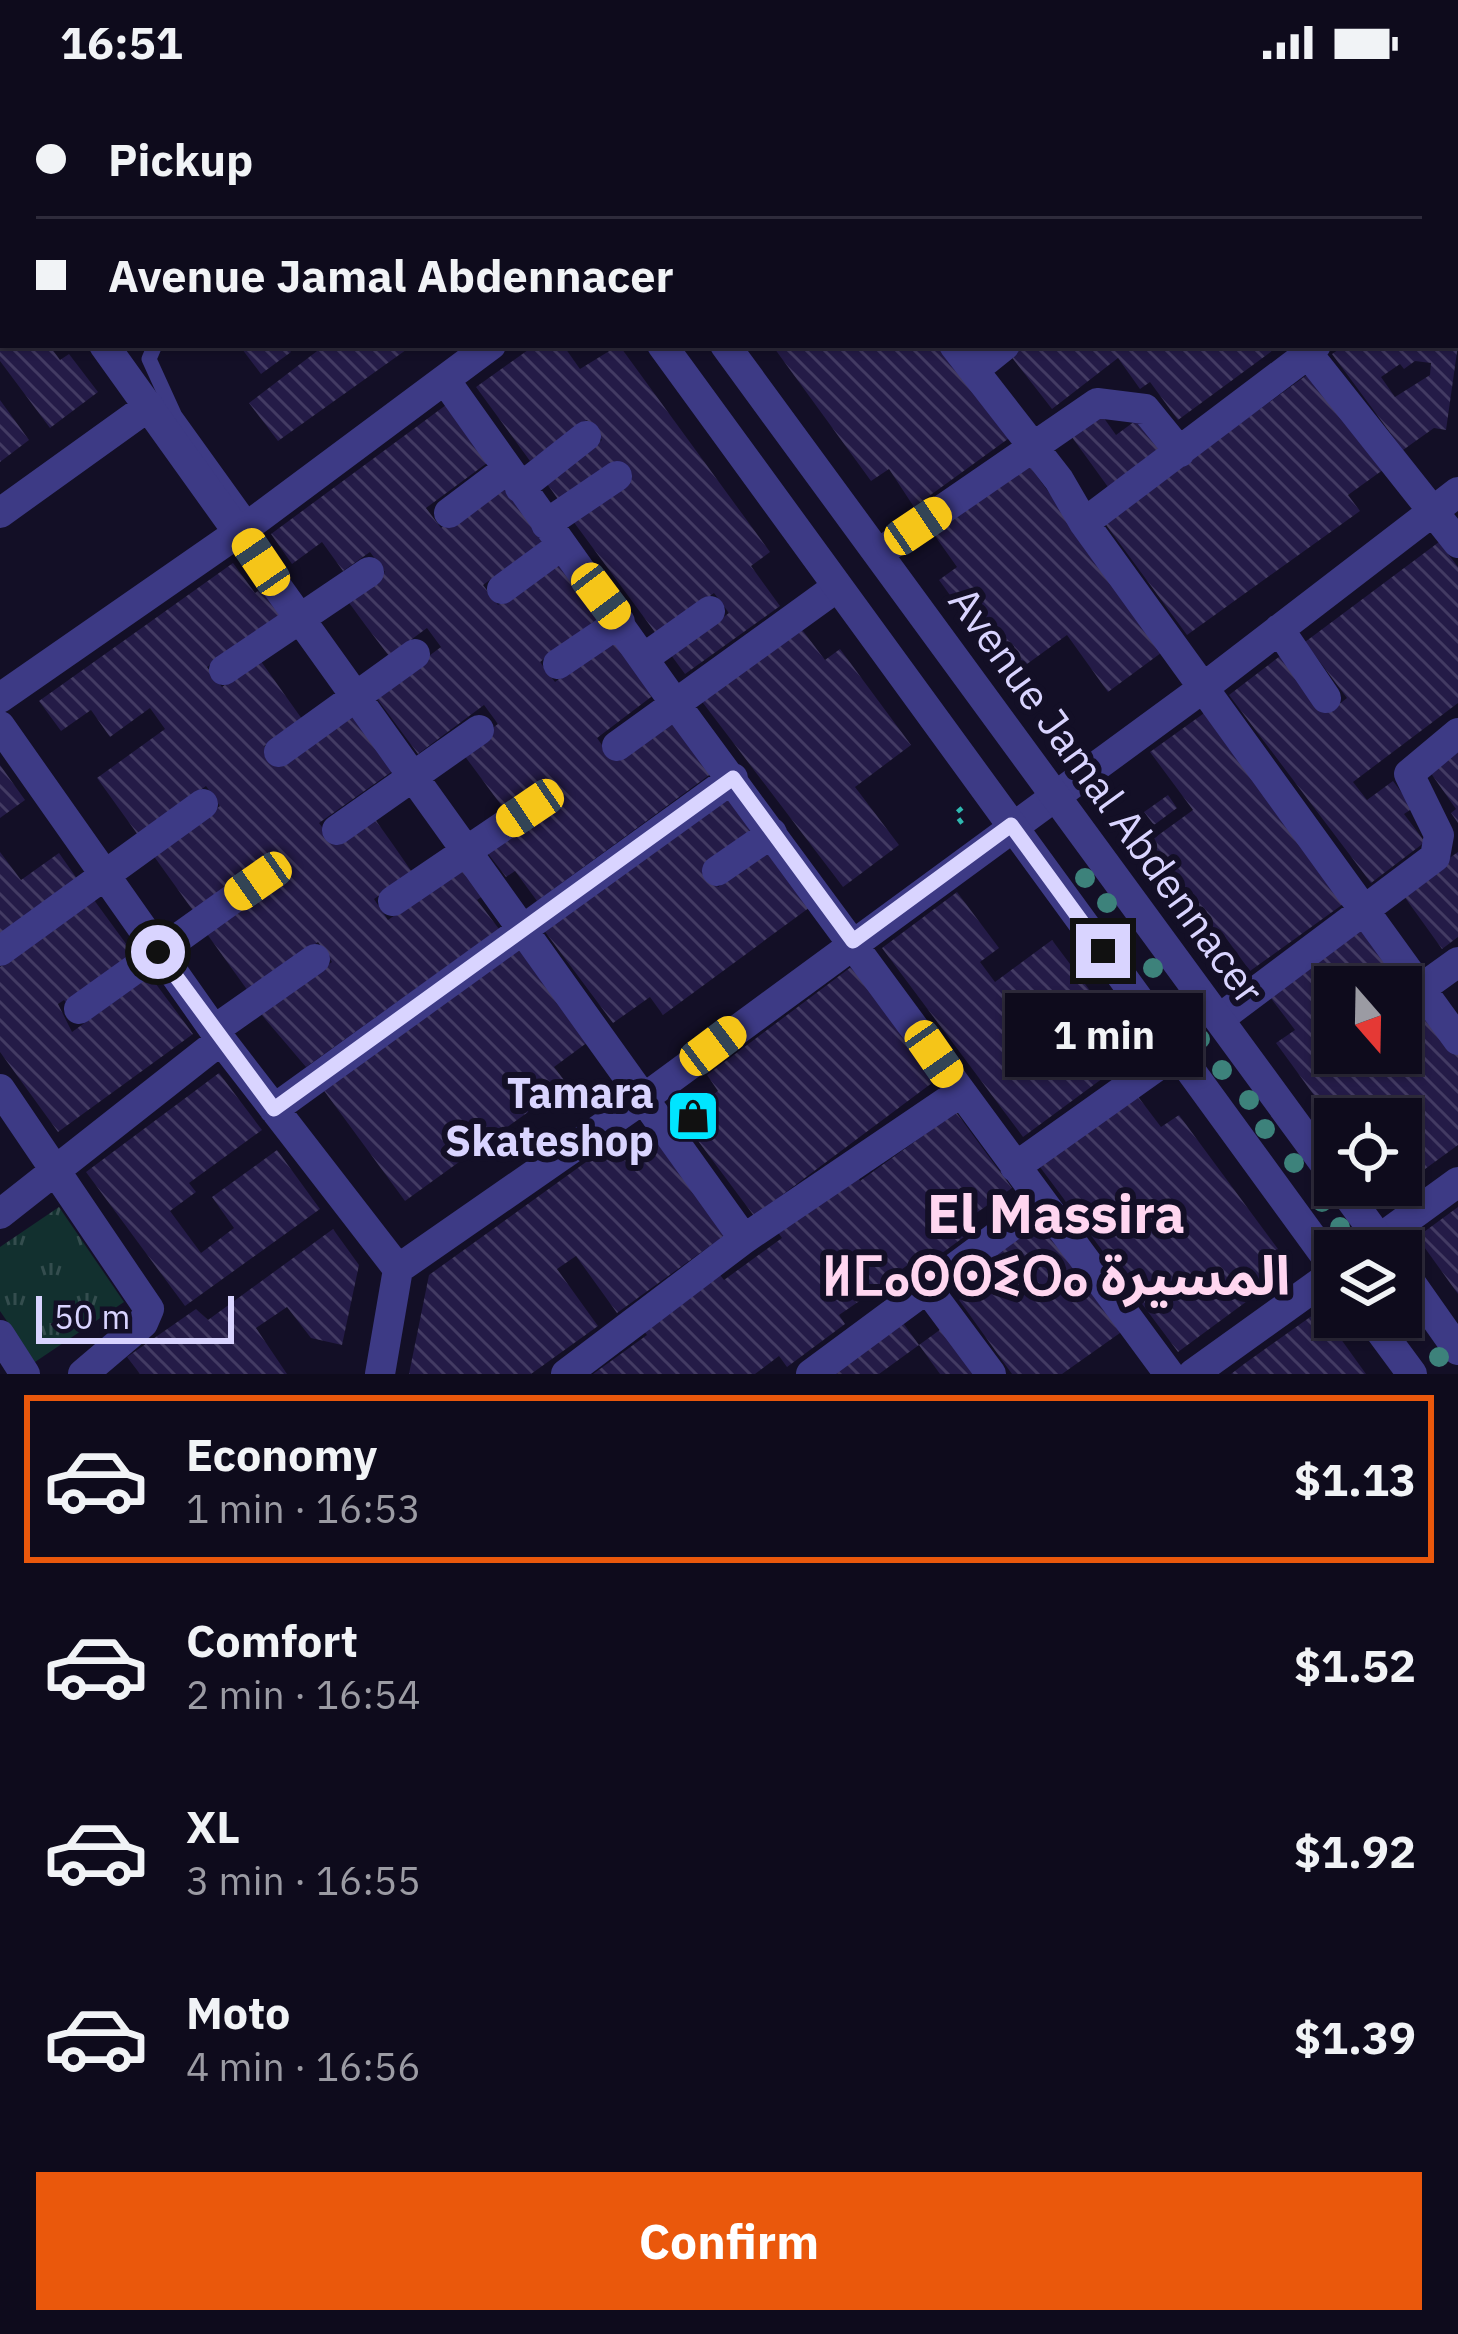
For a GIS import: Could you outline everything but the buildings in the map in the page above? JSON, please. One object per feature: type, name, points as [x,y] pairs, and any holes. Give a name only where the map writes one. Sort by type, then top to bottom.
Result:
[{"type":"street","points":[[106,348],[246,528],[301,622],[744,1239]]},
{"type":"street","points":[[0,698],[246,528],[487,348]]},
{"type":"street","points":[[664,348],[1314,1241]]},
{"type":"street","name":"Avenue Jamal Abdennacer","points":[[727,348],[1314,1148]]},
{"type":"street","points":[[956,348],[1035,447],[1084,523],[1402,966]]},
{"type":"street","points":[[974,370],[1001,348]]},
{"type":"street","points":[[1084,523],[1312,350],[1446,502],[1458,543]]},
{"type":"street","points":[[445,380],[674,702],[1169,1374]]},
{"type":"street","points":[[879,553],[1097,403],[1145,410],[1180,452]]},
{"type":"street","points":[[0,513],[149,406]]},
{"type":"street","points":[[449,513],[586,436]]},
{"type":"street","points":[[502,589],[617,476]]},
{"type":"street","points":[[380,1374],[398,1269],[644,1099],[1203,688],[1446,502]]},
{"type":"street","points":[[224,670],[369,572]]},
{"type":"street","points":[[617,746],[837,587]]},
{"type":"street","points":[[644,658],[710,611]]},
{"type":"street","points":[[558,664],[620,622]]},
{"type":"street","points":[[1279,629],[1326,698]]},
{"type":"street","points":[[279,752],[415,654]]},
{"type":"street","points":[[0,726],[218,1035],[398,1269]]},
{"type":"street","points":[[338,830],[479,730]]},
{"type":"street","points":[[1219,1019],[1365,912],[1439,850],[1439,835],[1409,775],[1458,733]]},
{"type":"street","points":[[274,1109],[733,778]]},
{"type":"street","points":[[0,951],[203,804]]},
{"type":"street","points":[[393,901],[530,808]]},
{"type":"street","points":[[717,871],[772,833]]},
{"type":"street","points":[[79,1009],[258,881]]},
{"type":"street","points":[[0,1214],[315,959]]},
{"type":"street","points":[[1422,988],[1458,962]]},
{"type":"street","points":[[1422,994],[1458,1040]]},
{"type":"street","points":[[1015,1167],[1178,1052]]},
{"type":"street","points":[[0,1089],[149,1309],[143,1323],[97,1369]]},
{"type":"street","points":[[566,1374],[744,1239],[961,1092]]},
{"type":"street","points":[[1398,1230],[1458,1182]]},
{"type":"street","points":[[811,1374],[1041,1204]]},
{"type":"street","points":[[1192,1374],[1314,1285]]},
{"type":"street","points":[[927,1288],[992,1374]]},
{"type":"street","points":[[1422,1299],[1458,1350]]},
{"type":"street","points":[[0,1335],[25,1374]]},
{"type":"street","points":[[1385,1338],[1412,1374]]},
{"type":"lane","points":[[154,348],[149,359],[175,416],[246,528]]},
{"type":"green space","points":[[59,1207],[124,1302],[35,1362],[0,1311],[0,1247]]},
{"type":"place","name":"Tamara Skateshop","points":[[693,1116]]},
{"type":"district","name":"El Massira ⵍⵎⴰⵙⵙⵉⵔⴰ المسيرة","points":[[1056,1244]]},
{"type":"route","points":[[158,952],[274,1109],[733,778],[853,941],[1011,825],[1103,951]]}]
